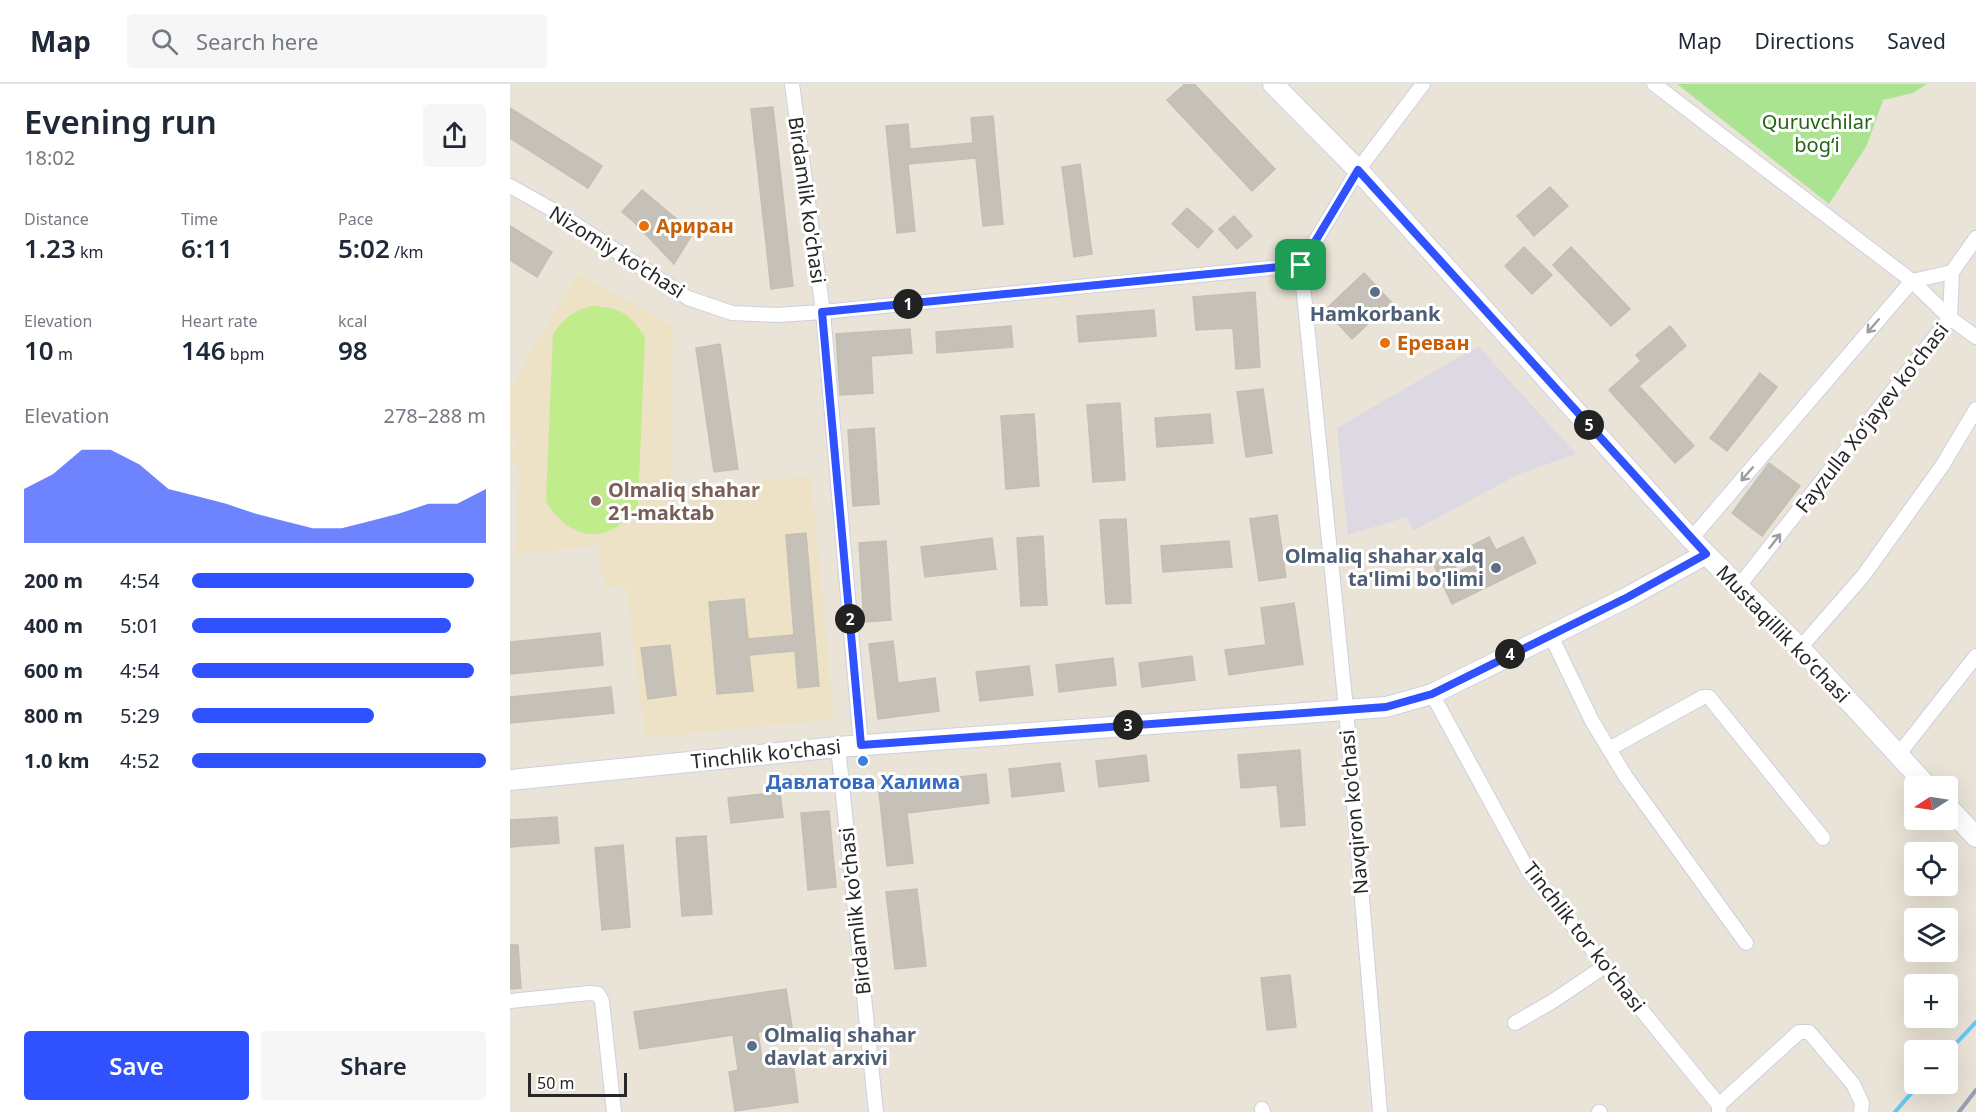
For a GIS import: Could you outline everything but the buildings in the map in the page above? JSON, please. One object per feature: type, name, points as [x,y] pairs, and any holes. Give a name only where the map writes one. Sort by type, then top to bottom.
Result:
[{"type":"main road","name":"Mustaqillik koʻchasi","points":[[1273,84],[1358,170],[1691,539],[1800,648],[1918,776]]},
{"type":"main road","name":"Tinchlik ko'chasi","points":[[510,780],[861,745],[1386,707],[1432,694],[1628,597],[1706,554]]},
{"type":"main road","points":[[1958,818],[1976,837]]},
{"type":"street","name":"Birdamlik ko'chasi","points":[[792,84],[822,312],[861,745]]},
{"type":"street","points":[[1301,265],[1358,170],[1423,84]]},
{"type":"street","points":[[1654,84],[1912,281],[1950,318],[1976,337]]},
{"type":"street","name":"Nizomiy ko'chasi","points":[[510,186],[560,214],[688,298],[732,313],[777,315],[822,312],[1301,265]]},
{"type":"street","points":[[1691,539],[1912,281],[1952,272],[1976,238]]},
{"type":"street","name":"Navqiron ko'chasi","points":[[1301,265],[1346,709],[1380,1112]]},
{"type":"street","name":"Fayzulla Xo‘jayev ko'chasi","points":[[1739,586],[1950,318],[1952,272]]},
{"type":"street","points":[[1800,648],[1863,576],[1942,466],[1976,409]]},
{"type":"street","points":[[1550,634],[1592,721],[1626,777],[1746,943]]},
{"type":"street","points":[[1898,755],[1976,656]]},
{"type":"street","name":"Tinchlik tor ko'chasi","points":[[1432,694],[1528,872],[1719,1108]]},
{"type":"street","points":[[1609,749],[1703,697],[1709,697],[1823,838]]},
{"type":"street","name":"Birdamlik ko'chasi","points":[[838,747],[876,1112]]},
{"type":"street","points":[[1515,1023],[1605,966]]},
{"type":"street","points":[[510,1001],[598,994],[602,1001],[614,1112]]},
{"type":"street","points":[[1719,1108],[1799,1032],[1809,1032],[1853,1084],[1862,1103],[1861,1112]]},
{"type":"shaded area","name":"Olmaliq shahar 21-maktab","points":[[578,273],[673,326],[670,492],[677,510],[710,487],[811,476],[834,719],[645,738],[626,585],[604,588],[598,545],[516,555],[519,473],[511,456],[517,440],[510,436],[510,388]]},
{"type":"shaded area","points":[[1478,346],[1576,454],[1519,474],[1413,531],[1407,517],[1348,535],[1337,428]]},
{"type":"green space","name":"Quruvchilar bogʻi","points":[[1677,84],[1927,84],[1913,93],[1883,100],[1867,145],[1829,204]]},
{"type":"green space","points":[[592,306],[610,308],[623,313],[635,323],[645,338],[638,505],[616,528],[603,533],[591,534],[579,532],[567,525],[546,501],[553,334],[570,316]]},
{"type":"waterway","points":[[1958,1041],[1976,1022]]},
{"type":"waterway","points":[[1895,1112],[1911,1094]]},
{"type":"railway","points":[[1959,1112],[1976,1090]]},
{"type":"place","name":"Ариран","points":[[644,226]]},
{"type":"place","name":"Hamkorbank","points":[[1375,292]]},
{"type":"place","name":"Ереван","points":[[1385,343]]},
{"type":"place","name":"Olmaliq shahar 21-maktab","points":[[596,501]]},
{"type":"place","name":"Olmaliq shahar xalq ta'limi bo'limi","points":[[1496,568]]},
{"type":"place","name":"Давлатова Халима","points":[[863,761]]},
{"type":"place","name":"Olmaliq shahar davlat arxivi","points":[[752,1046]]},
{"type":"route","points":[[1358,170],[1706,554],[1628,597],[1432,694],[1386,707],[861,745],[822,312],[1301,265],[1358,170]]}]
